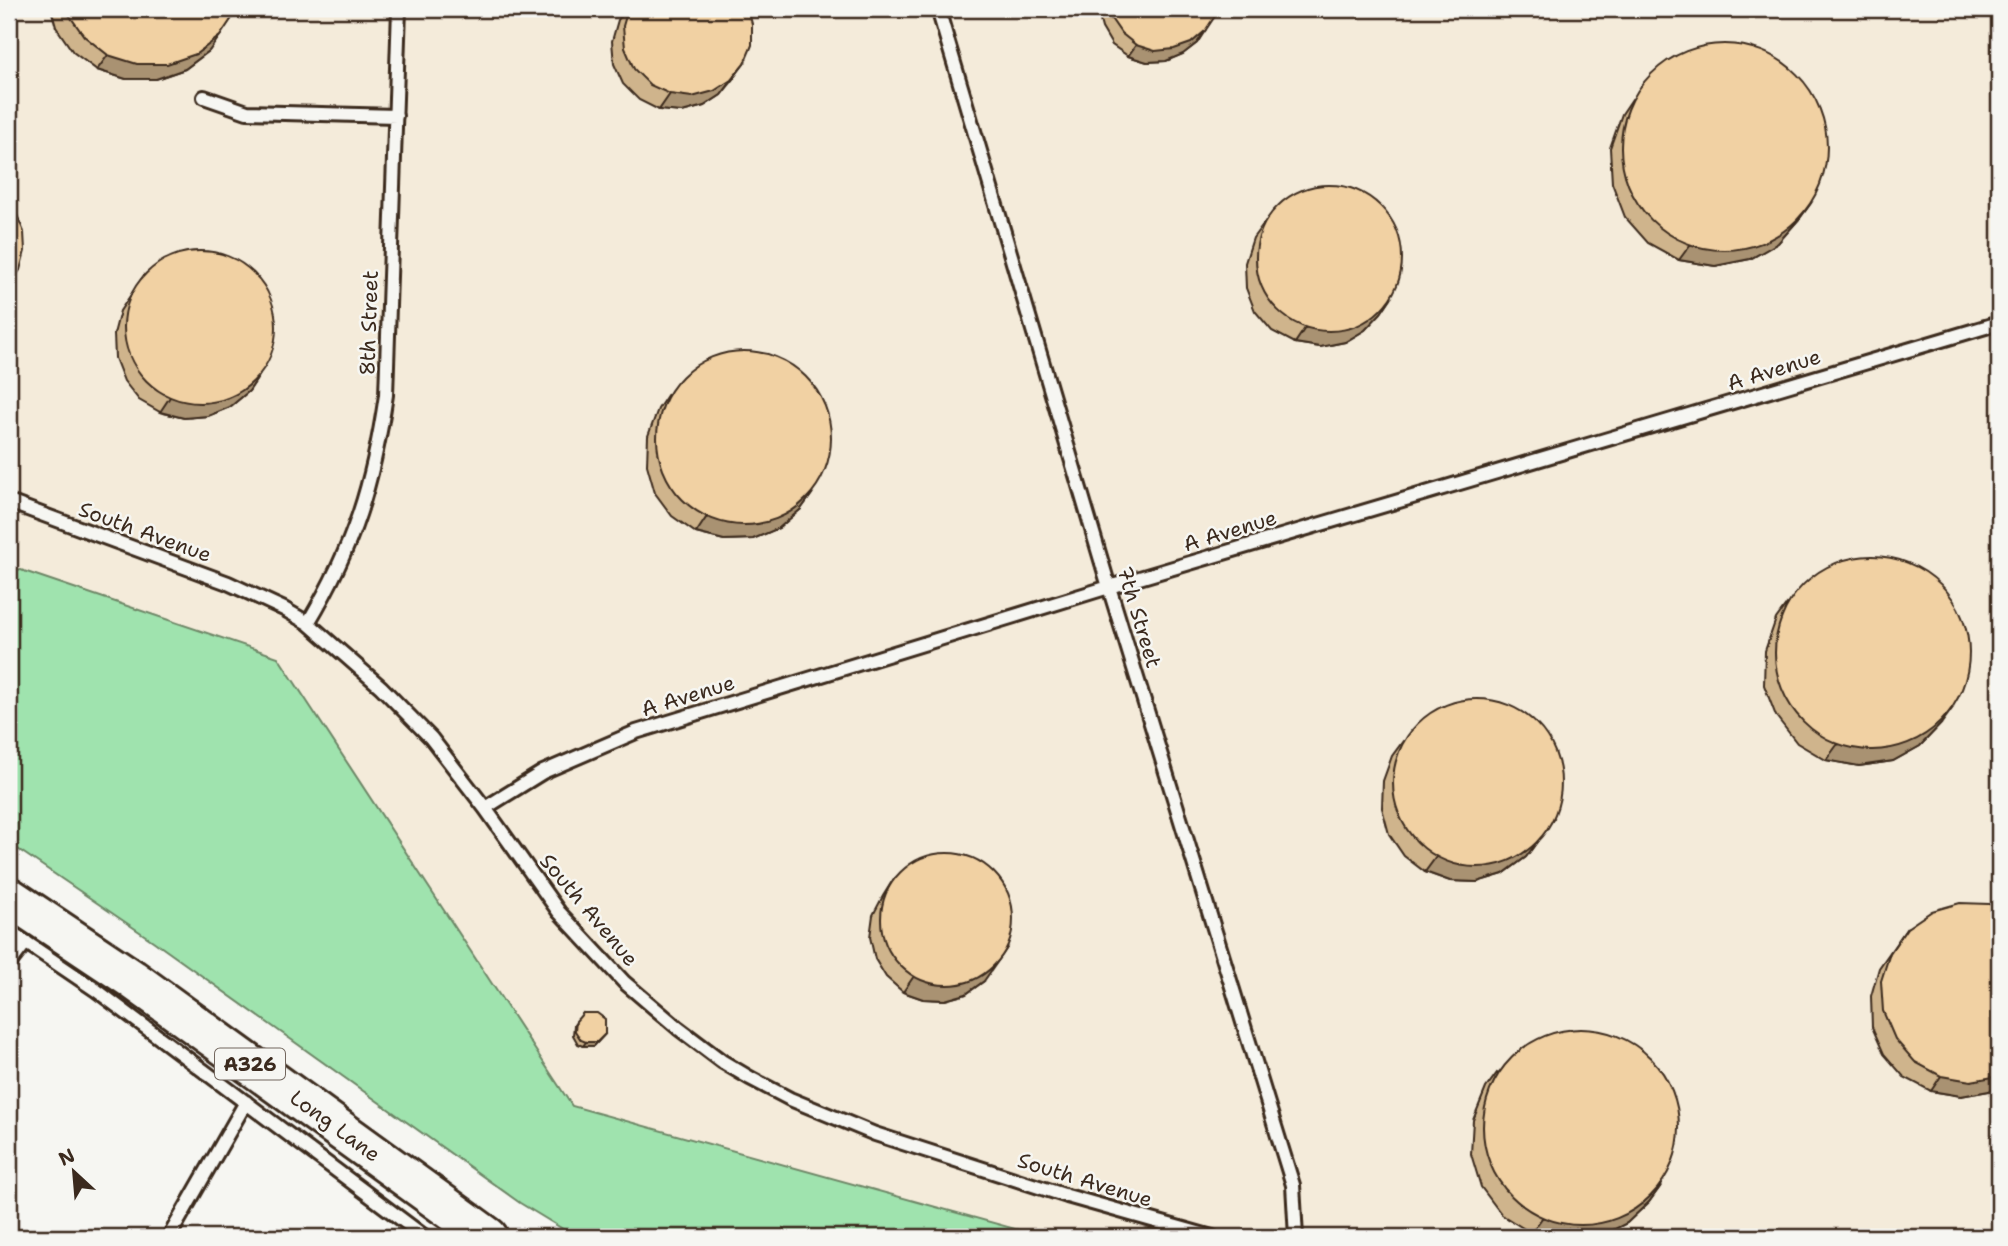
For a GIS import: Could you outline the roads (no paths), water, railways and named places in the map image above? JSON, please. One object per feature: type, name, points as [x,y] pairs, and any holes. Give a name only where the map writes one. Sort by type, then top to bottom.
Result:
[{"type":"main road","name":"Long Lane","points":[[9,897],[132,979],[488,1237]]},
{"type":"lane","name":"8th Street","points":[[308,624],[341,566],[352,539],[366,496],[381,429],[386,395],[399,9]]},
{"type":"lane","name":"7th Street","points":[[938,9],[1109,587],[1293,1185],[1296,1237]]},
{"type":"lane","points":[[204,97],[247,112],[396,116]]},
{"type":"lane","name":"A Avenue","points":[[485,808],[543,772],[636,732],[1109,587],[1999,323]]},
{"type":"lane","name":"South Avenue","points":[[9,502],[228,583],[284,608],[308,624],[374,680],[431,738],[559,912],[624,982],[699,1044],[750,1078],[790,1099],[875,1134],[1054,1192],[1212,1237]]},
{"type":"lane","points":[[9,931],[96,990],[425,1237]]},
{"type":"lane","points":[[9,964],[26,942]]},
{"type":"lane","points":[[169,1237],[246,1102]]}]
